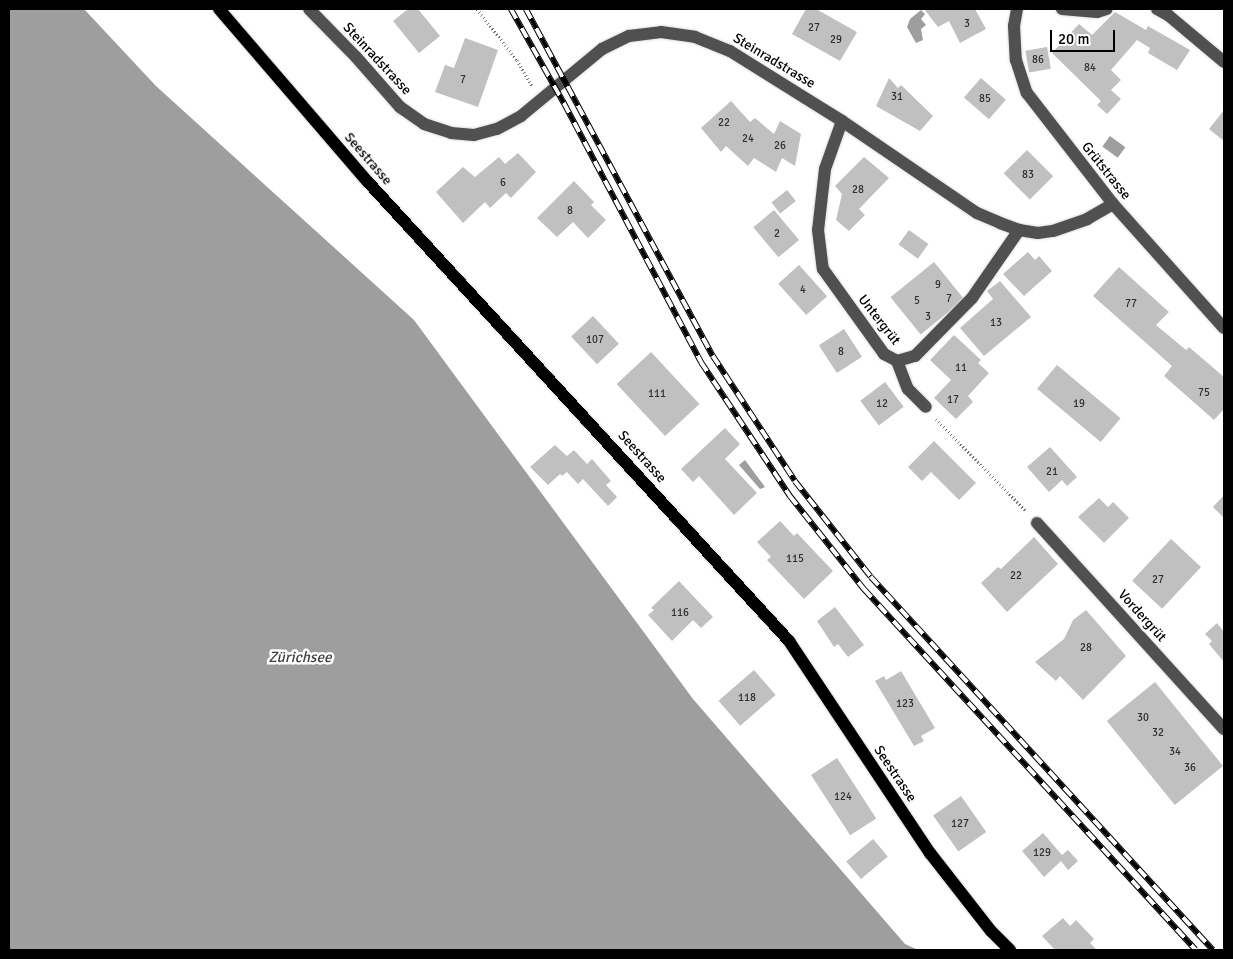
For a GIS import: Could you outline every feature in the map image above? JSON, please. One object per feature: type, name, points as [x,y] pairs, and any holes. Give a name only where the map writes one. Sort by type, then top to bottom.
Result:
[{"type":"main road","name":"Seestrasse","points":[[219,9],[368,182],[789,641],[930,852],[991,931],[1010,950]]},
{"type":"street","name":"Steinradstrasse","points":[[308,9],[356,56],[400,108],[424,124],[451,133],[474,135],[497,129],[521,116],[602,49],[629,36],[661,32],[695,37],[730,51],[842,121],[977,213],[1019,230],[1038,233],[1054,231],[1087,219],[1112,204]]},
{"type":"street","name":"Grütstrasse","points":[[1017,9],[1014,26],[1016,60],[1027,93],[1112,204],[1224,328]]},
{"type":"street","points":[[1062,9],[1097,12],[1108,9]]},
{"type":"street","points":[[1157,9],[1168,15],[1224,62]]},
{"type":"street","name":"Untergrüt","points":[[842,121],[825,169],[818,230],[823,269],[884,354],[897,361],[915,356],[972,298],[1019,230]]},
{"type":"street","points":[[897,361],[908,389],[926,407]]},
{"type":"street","name":"Vordergrüt","points":[[1037,523],[1224,729]]},
{"type":"path","points":[[477,9],[517,60],[540,99]]},
{"type":"path","points":[[926,407],[1037,523]]},
{"type":"water","name":"Zürichsee","points":[[9,9],[84,9],[156,86],[414,320],[693,699],[905,944],[918,950],[9,950]]},
{"type":"water","points":[[921,10],[925,14],[921,19],[926,25],[921,29],[923,40],[916,43],[907,27],[910,19]]},
{"type":"water","points":[[1110,136],[1125,147],[1118,158],[1102,147]]},
{"type":"water","points":[[745,460],[765,487],[760,489],[739,465]]},
{"type":"building","points":[[408,9],[418,9],[440,36],[419,53],[393,21]]},
{"type":"building","points":[[806,9],[816,9],[857,32],[840,61],[792,34]]},
{"type":"building","points":[[924,9],[975,9],[986,29],[960,43],[949,21],[938,27]]},
{"type":"building","points":[[1115,12],[1146,30],[1148,26],[1190,50],[1177,70],[1148,53],[1150,48],[1137,40],[1111,70],[1121,80],[1111,90],[1121,99],[1107,114],[1097,105],[1101,101],[1052,53],[1079,24],[1092,35]]},
{"type":"building","points":[[465,38],[498,50],[478,107],[435,92],[445,65],[454,68]]},
{"type":"building","points":[[1047,47],[1051,69],[1029,72],[1025,51]]},
{"type":"building","points":[[889,78],[898,88],[901,85],[933,116],[920,131],[876,106]]},
{"type":"building","points":[[981,78],[1006,100],[989,119],[964,98]]},
{"type":"building","points":[[731,101],[750,122],[755,118],[774,134],[780,121],[801,134],[795,166],[782,158],[776,172],[754,158],[748,166],[726,146],[721,152],[701,128]]},
{"type":"building","points":[[1224,110],[1224,141],[1209,129]]},
{"type":"building","points":[[1027,150],[1053,176],[1030,199],[1004,173]]},
{"type":"building","points":[[518,153],[536,172],[511,198],[506,193],[490,208],[485,202],[463,223],[436,192],[463,167],[475,177],[499,157],[505,164]]},
{"type":"building","points":[[864,157],[889,178],[859,209],[865,215],[849,231],[836,220],[842,194],[835,186]]},
{"type":"building","points":[[574,181],[594,202],[591,205],[606,220],[588,238],[573,222],[557,237],[537,218]]},
{"type":"building","points":[[787,190],[796,201],[780,213],[771,203]]},
{"type":"building","points":[[774,210],[799,240],[778,257],[753,227]]},
{"type":"building","points":[[909,230],[928,244],[918,259],[898,245]]},
{"type":"building","points":[[1028,252],[1035,260],[1039,256],[1052,271],[1024,296],[1003,274]]},
{"type":"building","points":[[934,262],[964,299],[921,335],[890,297]]},
{"type":"building","points":[[799,265],[827,296],[806,315],[778,284]]},
{"type":"building","points":[[1119,267],[1169,312],[1156,325],[1186,350],[1189,347],[1224,377],[1224,409],[1214,420],[1164,376],[1172,366],[1093,296]]},
{"type":"building","points":[[1000,281],[1031,317],[984,356],[960,328],[993,299],[987,291]]},
{"type":"building","points":[[593,316],[619,344],[597,364],[571,336]]},
{"type":"building","points":[[844,329],[862,357],[837,373],[819,345]]},
{"type":"building","points":[[954,335],[981,360],[978,363],[989,373],[968,396],[973,402],[956,419],[934,398],[951,380],[930,360]]},
{"type":"building","points":[[651,352],[699,404],[665,436],[617,384]]},
{"type":"building","points":[[1057,365],[1121,418],[1101,442],[1037,389]]},
{"type":"building","points":[[885,382],[904,407],[879,425],[860,401]]},
{"type":"building","points":[[725,428],[740,444],[725,459],[757,493],[734,515],[699,476],[693,482],[681,469]]},
{"type":"building","points":[[934,441],[976,483],[959,500],[931,472],[922,481],[908,467]]},
{"type":"building","points":[[555,445],[567,456],[574,450],[587,464],[592,459],[611,481],[606,485],[617,497],[608,506],[583,479],[578,484],[567,472],[562,476],[560,474],[548,485],[530,467]]},
{"type":"building","points":[[1050,447],[1077,477],[1067,486],[1062,480],[1049,492],[1027,467]]},
{"type":"building","points":[[1224,495],[1224,518],[1213,507]]},
{"type":"building","points":[[1099,498],[1108,507],[1113,502],[1129,518],[1104,543],[1078,517]]},
{"type":"building","points":[[780,521],[794,536],[797,533],[833,571],[804,599],[767,560],[771,557],[757,542]]},
{"type":"building","points":[[1034,537],[1058,564],[1007,612],[981,583],[998,567],[1001,569]]},
{"type":"building","points":[[1171,539],[1201,567],[1162,609],[1132,581]]},
{"type":"building","points":[[679,581],[713,617],[701,628],[693,620],[672,641],[648,615],[654,610],[651,608]]},
{"type":"building","points":[[835,607],[864,645],[848,657],[838,644],[834,647],[817,621]]},
{"type":"building","points":[[1086,610],[1126,656],[1083,700],[1060,676],[1056,681],[1035,662],[1064,639],[1073,620]]},
{"type":"building","points":[[1217,623],[1224,632],[1224,662],[1209,644],[1212,641],[1205,634]]},
{"type":"building","points":[[754,670],[776,695],[740,726],[719,701]]},
{"type":"building","points":[[901,671],[935,728],[921,736],[924,741],[914,746],[875,681],[884,676],[886,680]]},
{"type":"building","points":[[1155,682],[1223,766],[1175,805],[1107,721]]},
{"type":"building","points":[[837,758],[876,818],[850,835],[811,775]]},
{"type":"building","points":[[961,796],[986,832],[958,852],[933,816]]},
{"type":"building","points":[[1043,833],[1062,855],[1068,850],[1078,861],[1068,870],[1061,861],[1044,877],[1022,851]]},
{"type":"building","points":[[873,839],[888,857],[861,879],[846,861]]},
{"type":"building","points":[[1063,918],[1070,926],[1076,920],[1094,939],[1090,943],[1097,950],[1055,950],[1042,936]]},
{"type":"railway","points":[[511,9],[564,103],[701,362],[790,496],[864,589],[1196,950]]},
{"type":"railway","points":[[526,9],[713,356],[795,481],[871,577],[1213,950]]}]
